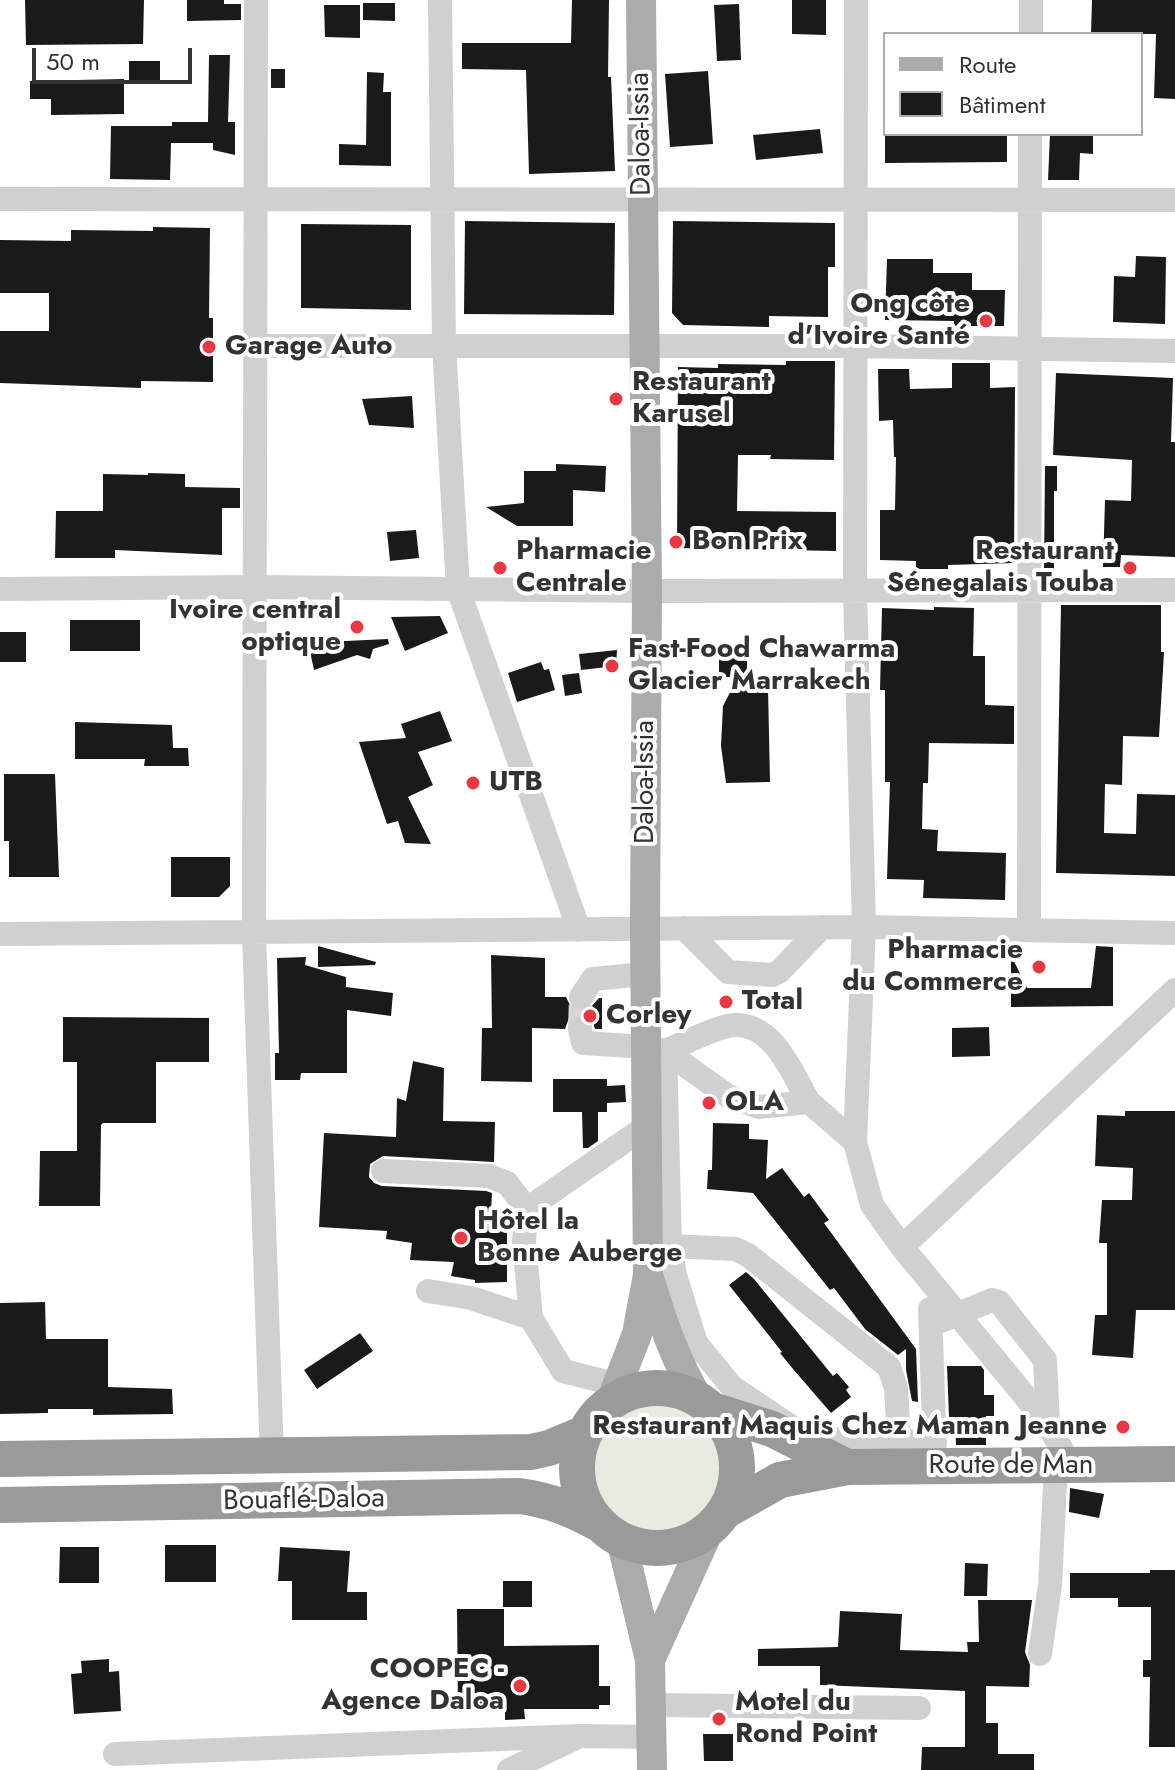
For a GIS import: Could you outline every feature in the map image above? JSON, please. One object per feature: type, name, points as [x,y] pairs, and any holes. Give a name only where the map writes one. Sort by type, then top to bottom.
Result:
[{"type":"highway","points":[[706,1405],[730,1436],[737,1466],[732,1497],[717,1520],[681,1545],[665,1548],[649,1548],[611,1532],[590,1512],[578,1481],[579,1449],[585,1433],[614,1394],[663,1389],[682,1392],[706,1405],[772,1429],[847,1467]]},
{"type":"highway","name":"Bouaflé-Daloa","points":[[0,1459],[531,1452],[585,1433]]},
{"type":"highway","name":"Route de Man","points":[[717,1520],[780,1480],[847,1467],[942,1458],[1052,1465],[1175,1464]]},
{"type":"highway","name":"Bouaflé-Daloa","points":[[0,1505],[519,1496],[566,1507],[611,1532]]},
{"type":"main road","name":"Daloa-Issia","points":[[641,0],[647,591],[645,928],[646,974],[656,1049],[648,1125],[648,1275]]},
{"type":"main road","points":[[614,1394],[637,1334],[648,1275]]},
{"type":"main road","points":[[648,1275],[666,1334],[683,1374],[706,1405]]},
{"type":"main road","points":[[650,1660],[717,1520]]},
{"type":"main road","points":[[611,1532],[650,1660],[652,1770]]},
{"type":"street","points":[[256,0],[254,933],[272,1457]]},
{"type":"street","points":[[440,0],[444,345],[458,589],[579,930]]},
{"type":"street","points":[[856,0],[855,590],[864,927],[855,1142],[872,1205],[902,1247],[1048,1424]]},
{"type":"street","points":[[1031,0],[1031,32]]},
{"type":"street","points":[[1029,929],[1030,136]]},
{"type":"street","points":[[0,199],[1175,200]]},
{"type":"street","points":[[257,346],[855,346],[1175,351]]},
{"type":"street","points":[[0,589],[1175,590]]},
{"type":"street","points":[[0,934],[822,927],[1175,933]]},
{"type":"street","points":[[684,928],[728,972],[773,975],[822,927]]},
{"type":"street","points":[[581,997],[593,979],[646,974]]},
{"type":"street","points":[[902,1247],[1175,990]]},
{"type":"street","points":[[580,1029],[583,1043],[656,1049],[734,1025],[758,1028],[777,1048],[809,1102],[855,1142]]},
{"type":"street","points":[[656,1049],[728,1096],[759,1107],[809,1102]]},
{"type":"street","points":[[656,1049],[670,1246],[678,1287],[696,1343],[732,1387],[796,1430],[820,1439],[899,1441],[942,1458],[929,1280]]},
{"type":"street","points":[[527,1209],[648,1125]]},
{"type":"street","points":[[383,1171],[489,1176],[507,1183],[527,1209],[524,1241],[531,1318],[563,1371],[614,1394]]},
{"type":"street","points":[[670,1246],[735,1249],[748,1255],[889,1367],[896,1388],[899,1441]]},
{"type":"street","points":[[428,1291],[471,1298],[531,1318]]},
{"type":"street","points":[[931,1325],[996,1299],[1043,1355],[1046,1363],[1052,1465],[1050,1585],[1040,1654]]},
{"type":"street","points":[[652,1705],[919,1708]]},
{"type":"street","points":[[115,1754],[580,1736],[653,1737]]},
{"type":"street","points":[[509,1770],[580,1736]]},
{"type":"shaded area","points":[[657,1404],[682,1408],[703,1422],[717,1443],[721,1468],[717,1493],[703,1514],[682,1528],[657,1532],[632,1528],[611,1514],[597,1493],[593,1468],[597,1443],[611,1422],[632,1408]]},
{"type":"building","points":[[25,0],[144,0],[143,44],[26,45]]},
{"type":"building","points":[[187,0],[224,0],[224,4],[241,4],[241,20],[187,21]]},
{"type":"building","points":[[572,0],[609,0],[608,77],[611,77],[615,171],[529,174],[526,70],[462,69],[462,43],[571,43]]},
{"type":"building","points":[[792,0],[826,0],[826,35],[792,34]]},
{"type":"building","points":[[1092,0],[1175,0],[1175,99],[1154,98],[1156,34],[1091,32]]},
{"type":"building","points":[[363,3],[395,3],[395,21],[363,20]]},
{"type":"building","points":[[739,4],[741,60],[717,61],[714,5]]},
{"type":"building","points":[[324,5],[360,5],[360,38],[325,37]]},
{"type":"building","points":[[209,55],[230,55],[228,122],[235,122],[235,155],[213,150],[213,143],[171,143],[170,180],[110,179],[111,126],[172,126],[172,122],[208,122]]},
{"type":"building","points":[[129,61],[160,61],[160,84],[129,84]]},
{"type":"building","points":[[271,69],[285,69],[285,88],[271,88]]},
{"type":"building","points":[[708,71],[713,144],[670,147],[665,74]]},
{"type":"building","points":[[367,72],[384,73],[383,92],[391,92],[391,166],[339,165],[339,144],[366,145]]},
{"type":"building","points":[[124,79],[124,114],[51,115],[51,99],[30,99],[30,81]]},
{"type":"building","points":[[820,129],[823,153],[756,160],[753,135]]},
{"type":"building","points":[[885,136],[1007,136],[1007,162],[885,163]]},
{"type":"building","points":[[1050,136],[1093,136],[1093,154],[1080,153],[1079,180],[1048,180]]},
{"type":"building","points":[[465,221],[615,223],[614,315],[464,314]]},
{"type":"building","points":[[673,221],[835,223],[835,267],[828,267],[828,317],[769,316],[769,327],[683,325],[672,313]]},
{"type":"building","points":[[301,224],[411,225],[411,310],[301,308]]},
{"type":"building","points":[[153,227],[210,228],[209,318],[213,318],[213,382],[141,381],[141,388],[0,383],[0,331],[49,331],[49,293],[0,293],[0,240],[71,241],[71,230],[153,231]]},
{"type":"building","points":[[1136,256],[1166,257],[1165,324],[1113,322],[1114,276],[1135,277]]},
{"type":"building","points":[[887,259],[933,259],[933,273],[972,273],[972,290],[1005,290],[1004,326],[954,326],[954,321],[885,320]]},
{"type":"building","points":[[786,361],[835,361],[834,460],[738,455],[737,511],[836,512],[836,551],[677,548],[678,367],[786,365]]},
{"type":"building","points":[[952,363],[990,363],[990,388],[1015,387],[1014,563],[916,569],[916,561],[880,560],[880,510],[895,510],[896,457],[893,420],[879,421],[878,369],[909,369],[910,389],[952,388]]},
{"type":"building","points":[[1056,373],[1173,378],[1171,442],[1175,442],[1175,557],[1121,555],[1120,567],[1103,567],[1105,500],[1131,501],[1132,460],[1053,455]]},
{"type":"building","points":[[412,396],[414,428],[369,425],[362,399]]},
{"type":"building","points":[[556,464],[606,466],[605,492],[573,490],[573,526],[517,526],[486,507],[524,503],[524,471],[556,471]]},
{"type":"building","points":[[1045,466],[1057,466],[1054,570],[1044,570]]},
{"type":"building","points":[[103,474],[185,474],[185,487],[240,488],[240,508],[222,508],[222,555],[115,550],[115,558],[55,558],[56,511],[103,511]]},
{"type":"building","points":[[416,530],[419,558],[390,561],[387,532]]},
{"type":"building","points":[[1061,605],[1161,605],[1161,652],[1164,652],[1159,737],[1123,736],[1122,785],[1105,784],[1104,833],[1136,834],[1137,794],[1175,795],[1175,876],[1056,873]]},
{"type":"building","points":[[934,607],[974,608],[973,656],[985,656],[985,705],[1014,706],[1014,744],[929,743],[928,783],[923,783],[922,829],[938,830],[937,851],[1006,853],[1005,900],[923,898],[924,880],[887,879],[890,782],[885,782],[885,690],[880,690],[882,608],[934,610]]},
{"type":"building","points":[[440,616],[448,633],[405,651],[391,617]]},
{"type":"building","points":[[70,620],[140,620],[140,651],[70,651]]},
{"type":"building","points":[[0,632],[26,632],[26,662],[0,662]]},
{"type":"building","points":[[388,639],[389,644],[373,649],[370,659],[357,655],[314,670],[309,647],[324,642]]},
{"type":"building","points":[[617,650],[616,666],[581,670],[579,654]]},
{"type":"building","points":[[719,657],[747,657],[747,677],[768,688],[770,782],[726,783],[721,746],[723,706],[738,677],[719,677]]},
{"type":"building","points":[[541,662],[544,670],[549,669],[555,690],[517,702],[508,673]]},
{"type":"building","points":[[579,673],[582,693],[565,696],[562,675]]},
{"type":"building","points":[[440,711],[452,741],[418,752],[433,785],[408,797],[431,844],[405,843],[398,821],[387,824],[359,742],[406,738],[401,724]]},
{"type":"building","points":[[75,722],[172,725],[173,748],[188,748],[189,766],[144,766],[145,759],[75,759]]},
{"type":"building","points":[[4,774],[55,774],[59,877],[9,877],[9,841],[4,841]]},
{"type":"building","points":[[171,857],[230,857],[230,886],[219,897],[171,897]]},
{"type":"building","points":[[318,946],[376,962],[375,965],[318,967]]},
{"type":"building","points":[[1096,946],[1113,947],[1113,1006],[1011,1007],[1011,955],[1027,988],[1091,988]]},
{"type":"building","points":[[491,955],[545,958],[545,997],[566,997],[572,1009],[581,1012],[588,1010],[602,998],[602,1029],[595,1029],[592,1020],[578,1014],[569,1018],[565,1029],[532,1028],[532,1082],[481,1081],[482,1028],[492,1028]]},
{"type":"building","points":[[306,957],[305,965],[346,977],[346,987],[393,993],[391,1016],[347,1010],[347,1073],[301,1073],[300,1080],[275,1080],[275,1053],[279,1053],[277,958]]},
{"type":"building","points":[[63,1017],[209,1018],[209,1062],[156,1062],[156,1123],[101,1125],[100,1206],[39,1206],[40,1151],[77,1151],[77,1062],[63,1062]]},
{"type":"building","points":[[989,1027],[990,1056],[952,1057],[952,1028]]},
{"type":"building","points":[[413,1061],[444,1068],[443,1121],[495,1122],[494,1162],[383,1156],[370,1164],[369,1177],[382,1186],[492,1193],[490,1229],[507,1230],[507,1282],[475,1283],[475,1280],[451,1276],[454,1262],[410,1260],[412,1243],[386,1239],[387,1231],[319,1227],[324,1133],[396,1137],[397,1098],[406,1101]]},
{"type":"building","points":[[553,1079],[607,1079],[607,1086],[625,1085],[626,1102],[607,1103],[607,1112],[598,1112],[598,1141],[588,1148],[583,1148],[582,1112],[553,1112]]},
{"type":"building","points":[[1125,1111],[1175,1111],[1175,1310],[1136,1310],[1133,1358],[1092,1355],[1095,1315],[1107,1315],[1107,1243],[1099,1243],[1102,1200],[1132,1200],[1133,1168],[1095,1166],[1097,1115],[1125,1116]]},
{"type":"building","points":[[713,1123],[749,1124],[749,1139],[768,1140],[766,1179],[782,1168],[804,1197],[809,1193],[829,1220],[824,1223],[916,1349],[918,1402],[912,1401],[906,1370],[906,1349],[898,1355],[865,1329],[753,1193],[707,1189],[708,1170],[712,1170]]},
{"type":"building","points":[[746,1272],[833,1376],[837,1373],[849,1387],[846,1390],[851,1397],[831,1413],[780,1353],[729,1285]]},
{"type":"building","points":[[45,1302],[46,1339],[108,1339],[108,1387],[172,1389],[173,1414],[93,1415],[93,1409],[48,1409],[48,1413],[0,1414],[0,1303]]},
{"type":"building","points":[[360,1333],[373,1351],[317,1389],[304,1370]]},
{"type":"building","points":[[947,1366],[981,1366],[984,1370],[984,1395],[994,1395],[994,1416],[986,1416],[986,1445],[956,1445],[955,1417],[949,1417]]},
{"type":"building","points":[[1070,1488],[1104,1494],[1099,1518],[1069,1512]]},
{"type":"building","points":[[165,1545],[216,1545],[216,1582],[165,1582]]},
{"type":"building","points":[[60,1547],[99,1547],[99,1583],[59,1583]]},
{"type":"building","points":[[280,1547],[350,1551],[347,1592],[367,1592],[367,1620],[292,1620],[292,1581],[278,1581]]},
{"type":"building","points":[[965,1563],[988,1564],[987,1596],[964,1596]]},
{"type":"building","points":[[1150,1570],[1175,1570],[1175,1747],[1149,1747],[1150,1677],[1143,1677],[1143,1660],[1151,1660],[1151,1607],[1118,1607],[1118,1598],[1070,1598],[1070,1573],[1150,1573]]},
{"type":"building","points":[[503,1581],[532,1581],[532,1607],[503,1607]]},
{"type":"building","points":[[978,1600],[1032,1600],[1025,1652],[1030,1665],[1029,1687],[986,1686],[986,1723],[998,1723],[998,1754],[1034,1754],[1034,1770],[921,1770],[922,1747],[965,1747],[965,1691],[820,1685],[820,1666],[758,1666],[758,1649],[838,1647],[840,1611],[902,1614],[900,1650],[968,1652],[967,1642],[979,1642]]},
{"type":"building","points":[[457,1609],[504,1609],[504,1646],[599,1645],[599,1686],[610,1686],[610,1705],[599,1705],[599,1709],[524,1709],[525,1719],[505,1720],[505,1709],[458,1710]]},
{"type":"building","points":[[109,1659],[109,1672],[119,1671],[121,1711],[74,1714],[71,1674],[82,1673],[81,1661]]},
{"type":"building","points":[[703,1734],[733,1734],[733,1761],[704,1761]]},
{"type":"tunnel","points":[[580,1029],[581,997]]},
{"type":"place","name":"Ong côte d'Ivoire Santé","points":[[986,321]]},
{"type":"place","name":"Garage Auto","points":[[209,347]]},
{"type":"place","name":"Restaurant Karusel","points":[[616,399]]},
{"type":"place","name":"Bon Prix","points":[[676,542]]},
{"type":"place","name":"Pharmacie Centrale","points":[[500,568]]},
{"type":"place","name":"Restaurant Sénegalais Touba","points":[[1130,568]]},
{"type":"place","name":"Ivoire central optique","points":[[357,627]]},
{"type":"place","name":"Fast-Food Chawarma Glacier Marrakech","points":[[612,666]]},
{"type":"place","name":"UTB","points":[[473,783]]},
{"type":"place","name":"Pharmacie du Commerce","points":[[1039,967]]},
{"type":"place","name":"Total","points":[[726,1002]]},
{"type":"place","name":"Corley","points":[[590,1016]]},
{"type":"place","name":"OLA","points":[[709,1103]]},
{"type":"place","name":"Hôtel la Bonne Auberge","points":[[461,1238]]},
{"type":"place","name":"Restaurant Maquis Chez Maman Jeanne","points":[[1123,1427]]},
{"type":"place","name":"COOPEC - Agence Daloa","points":[[520,1686]]},
{"type":"place","name":"Motel du Rond Point","points":[[719,1719]]}]
